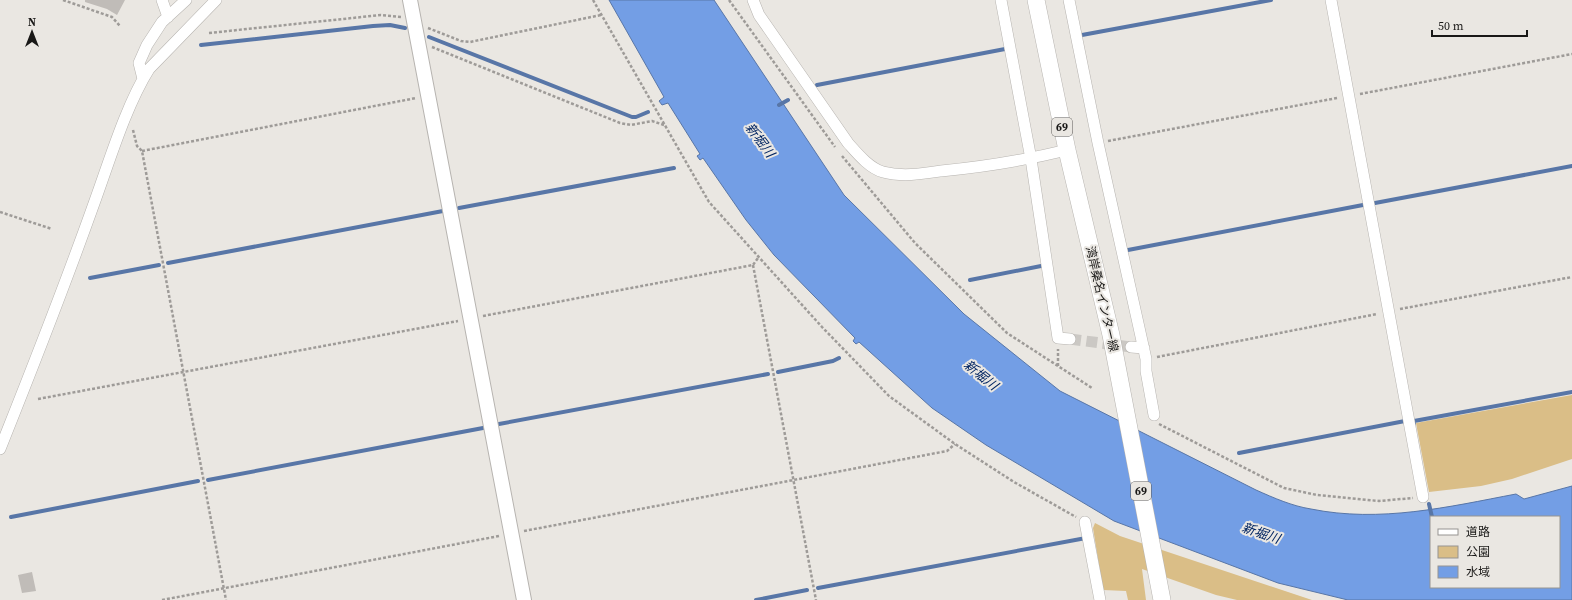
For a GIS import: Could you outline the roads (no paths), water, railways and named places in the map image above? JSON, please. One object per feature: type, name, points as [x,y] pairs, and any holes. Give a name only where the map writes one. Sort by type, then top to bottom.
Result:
[{"type":"main road","name":"湾岸桑名インター線","points":[[1036,0],[1067,150],[1111,335],[1162,600]]},
{"type":"street","points":[[162,0],[168,17]]},
{"type":"street","points":[[143,79],[139,63],[147,45],[162,22],[186,0]]},
{"type":"street","points":[[0,449],[67,278],[129,110],[143,79],[149,69],[216,0]]},
{"type":"street","points":[[410,0],[524,600]]},
{"type":"street","points":[[753,0],[759,15],[848,143],[862,158],[882,172],[905,175],[960,169],[1031,159],[1067,150]]},
{"type":"street","points":[[1001,0],[1031,159],[1058,338],[1070,339]]},
{"type":"street","points":[[1069,0],[1098,143],[1144,348],[1146,371],[1154,415]]},
{"type":"street","points":[[1331,0],[1423,497]]},
{"type":"street","points":[[1131,347],[1144,348]]},
{"type":"street","points":[[1085,522],[1100,600]]},
{"type":"water","name":"新堀川","points":[[609,0],[714,0],[844,195],[964,314],[1060,391],[1256,490],[1304,508],[1337,513],[1363,514],[1414,512],[1516,494],[1524,499],[1572,486],[1572,600],[1348,600],[1278,583],[1114,521],[986,445],[932,408],[859,342],[856,344],[853,341],[855,338],[774,255],[746,220],[703,158],[700,160],[697,156],[700,154],[668,103],[662,105],[659,101],[664,97]]},
{"type":"waterway","points":[[1082,35],[1271,0]]},
{"type":"waterway","points":[[201,45],[373,26],[390,25],[405,28]]},
{"type":"waterway","points":[[429,37],[632,117],[648,112]]},
{"type":"waterway","points":[[817,85],[1005,49]]},
{"type":"waterway","points":[[779,105],[788,100]]},
{"type":"waterway","points":[[1375,203],[1572,166]]},
{"type":"waterway","points":[[459,208],[674,168]]},
{"type":"waterway","points":[[1128,250],[1363,205]]},
{"type":"waterway","points":[[168,263],[443,211]]},
{"type":"waterway","points":[[90,278],[159,265]]},
{"type":"waterway","points":[[970,280],[1041,266]]},
{"type":"waterway","points":[[778,372],[833,361],[839,358]]},
{"type":"waterway","points":[[499,424],[768,374]]},
{"type":"waterway","points":[[1414,424],[1414,421],[1572,392]]},
{"type":"waterway","points":[[1239,453],[1405,421]]},
{"type":"waterway","points":[[208,480],[483,428]]},
{"type":"waterway","points":[[11,517],[198,481]]},
{"type":"waterway","points":[[1429,504],[1432,516]]},
{"type":"waterway","points":[[818,588],[1086,538]]},
{"type":"waterway","points":[[756,600],[807,590]]},
{"type":"tunnel","points":[[1070,339],[1131,347]]}]
